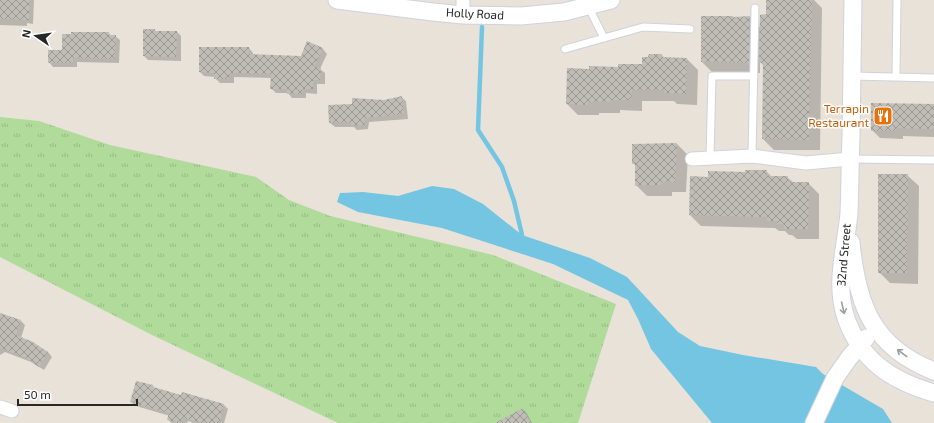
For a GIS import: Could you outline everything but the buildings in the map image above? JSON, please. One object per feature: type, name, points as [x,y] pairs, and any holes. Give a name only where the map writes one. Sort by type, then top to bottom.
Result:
[{"type":"street","name":"Holly Road","points":[[337,0],[463,7],[521,16],[564,12],[588,3],[611,0]]},
{"type":"street","name":"32nd Street","points":[[853,0],[848,213],[840,274],[842,303],[845,317],[859,346],[867,356],[889,374],[914,387],[934,392]]},
{"type":"street","points":[[692,159],[752,156],[806,163],[850,159]]},
{"type":"street","name":"32nd Street","points":[[848,213],[857,282],[866,310],[875,328],[903,355],[916,364],[934,371]]},
{"type":"street","points":[[814,423],[842,366],[875,328]]},
{"type":"lane","points":[[896,77],[897,0]]},
{"type":"lane","points":[[588,3],[604,38]]},
{"type":"lane","points":[[752,156],[755,8]]},
{"type":"lane","points":[[565,49],[643,27],[690,29]]},
{"type":"lane","points":[[710,158],[712,76],[754,76]]},
{"type":"lane","points":[[852,76],[934,78]]},
{"type":"lane","points":[[850,159],[934,160]]},
{"type":"green space","points":[[0,117],[39,121],[110,145],[256,177],[289,200],[330,216],[493,255],[616,304],[578,423],[338,423],[152,335],[0,257]]},
{"type":"water","points":[[432,186],[454,189],[483,204],[522,235],[590,258],[627,277],[678,332],[700,346],[816,367],[823,374],[883,409],[892,423],[712,423],[651,349],[628,300],[553,264],[442,228],[358,212],[337,202],[340,193],[363,192],[398,196]]},
{"type":"waterway","points":[[482,27],[478,130],[502,167],[514,201],[522,235]]},
{"type":"place","name":"Terrapin Restaurant","points":[[883,116]]}]
